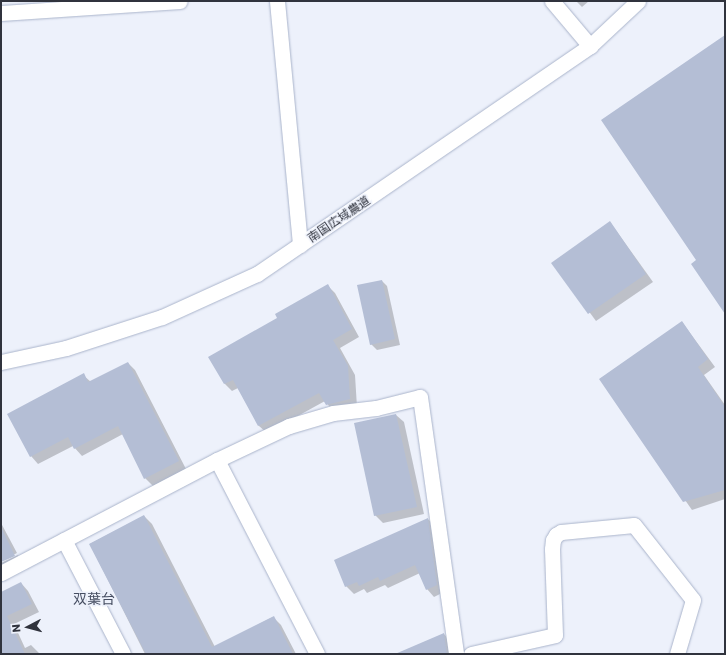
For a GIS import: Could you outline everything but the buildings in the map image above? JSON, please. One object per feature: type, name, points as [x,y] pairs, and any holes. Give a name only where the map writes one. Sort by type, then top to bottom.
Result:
[{"type":"street","points":[[1,13],[180,1]]},
{"type":"street","points":[[277,1],[300,245]]},
{"type":"street","points":[[552,1],[590,46]]},
{"type":"street","name":"南国広域農道","points":[[1,362],[66,348],[162,317],[257,274],[590,46],[638,1]]},
{"type":"street","points":[[1,573],[217,460],[289,426],[333,413],[376,408],[420,397],[456,654]]},
{"type":"street","points":[[217,460],[317,654]]},
{"type":"street","points":[[470,654],[556,635],[552,540],[556,535],[561,532],[634,525],[693,600],[677,654]]},
{"type":"street","points":[[64,540],[123,654]]},
{"type":"district","name":"双葉台","points":[[94,599]]}]
